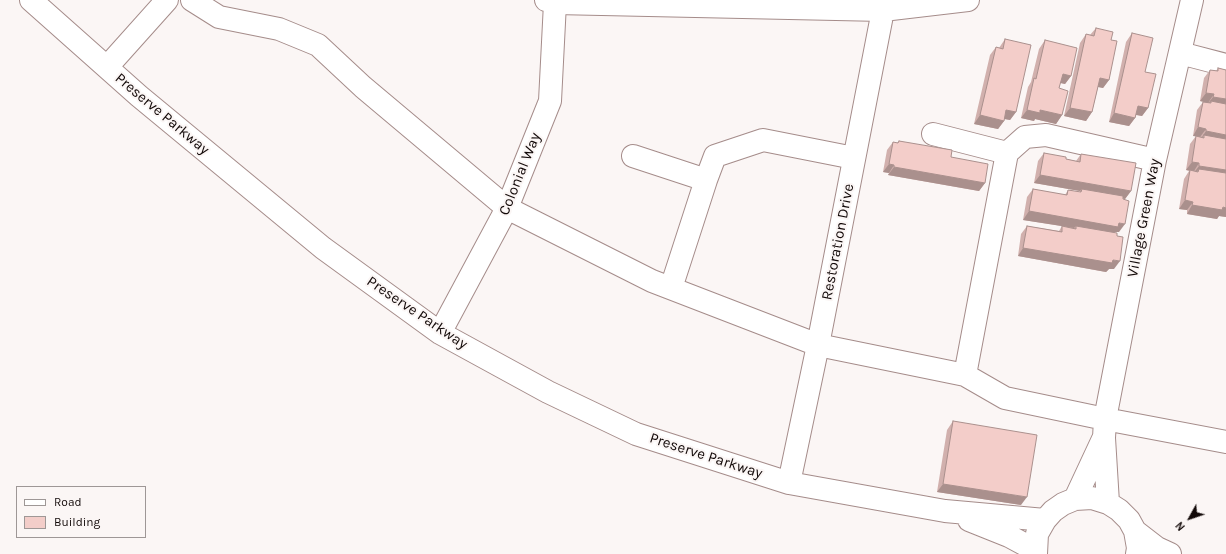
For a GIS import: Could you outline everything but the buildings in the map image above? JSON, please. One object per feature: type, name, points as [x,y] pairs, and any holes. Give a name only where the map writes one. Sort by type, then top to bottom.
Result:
[{"type":"street","name":"Preserve Parkway","points":[[31,0],[163,116],[323,248],[440,333],[548,392],[636,434],[789,483],[945,511],[1045,520]]},
{"type":"street","points":[[107,67],[167,0]]},
{"type":"street","points":[[192,0],[219,17],[279,29],[318,45],[363,87],[507,208],[652,281],[818,345],[965,375],[1005,398],[1104,428],[1226,442]]},
{"type":"street","points":[[550,1],[884,5],[968,0]]},
{"type":"street","name":"Village Green Way","points":[[1075,499],[1104,428],[1156,160],[1192,0]]},
{"type":"street","name":"Colonial Way","points":[[440,333],[507,208],[550,101],[550,1]]},
{"type":"street","name":"Restoration Drive","points":[[789,483],[818,345],[884,5]]},
{"type":"street","points":[[1180,53],[1226,65]]},
{"type":"street","points":[[933,134],[1007,153]]},
{"type":"street","points":[[965,375],[1007,153],[1025,138],[1046,135],[1156,160]]},
{"type":"street","points":[[671,288],[715,156],[763,140],[854,158]]},
{"type":"street","points":[[633,156],[706,180]]},
{"type":"street","name":"Village Green Way","points":[[1104,428],[1108,502]]},
{"type":"street","name":"Preserve Parkway","points":[[945,511],[1009,536],[1036,552],[1037,534],[1045,520],[1053,511],[1063,504],[1075,499],[1092,498],[1108,502],[1129,520],[1135,531],[1138,554]]},
{"type":"street","name":"Preserve Parkway","points":[[1135,531],[1157,548],[1170,554]]}]
